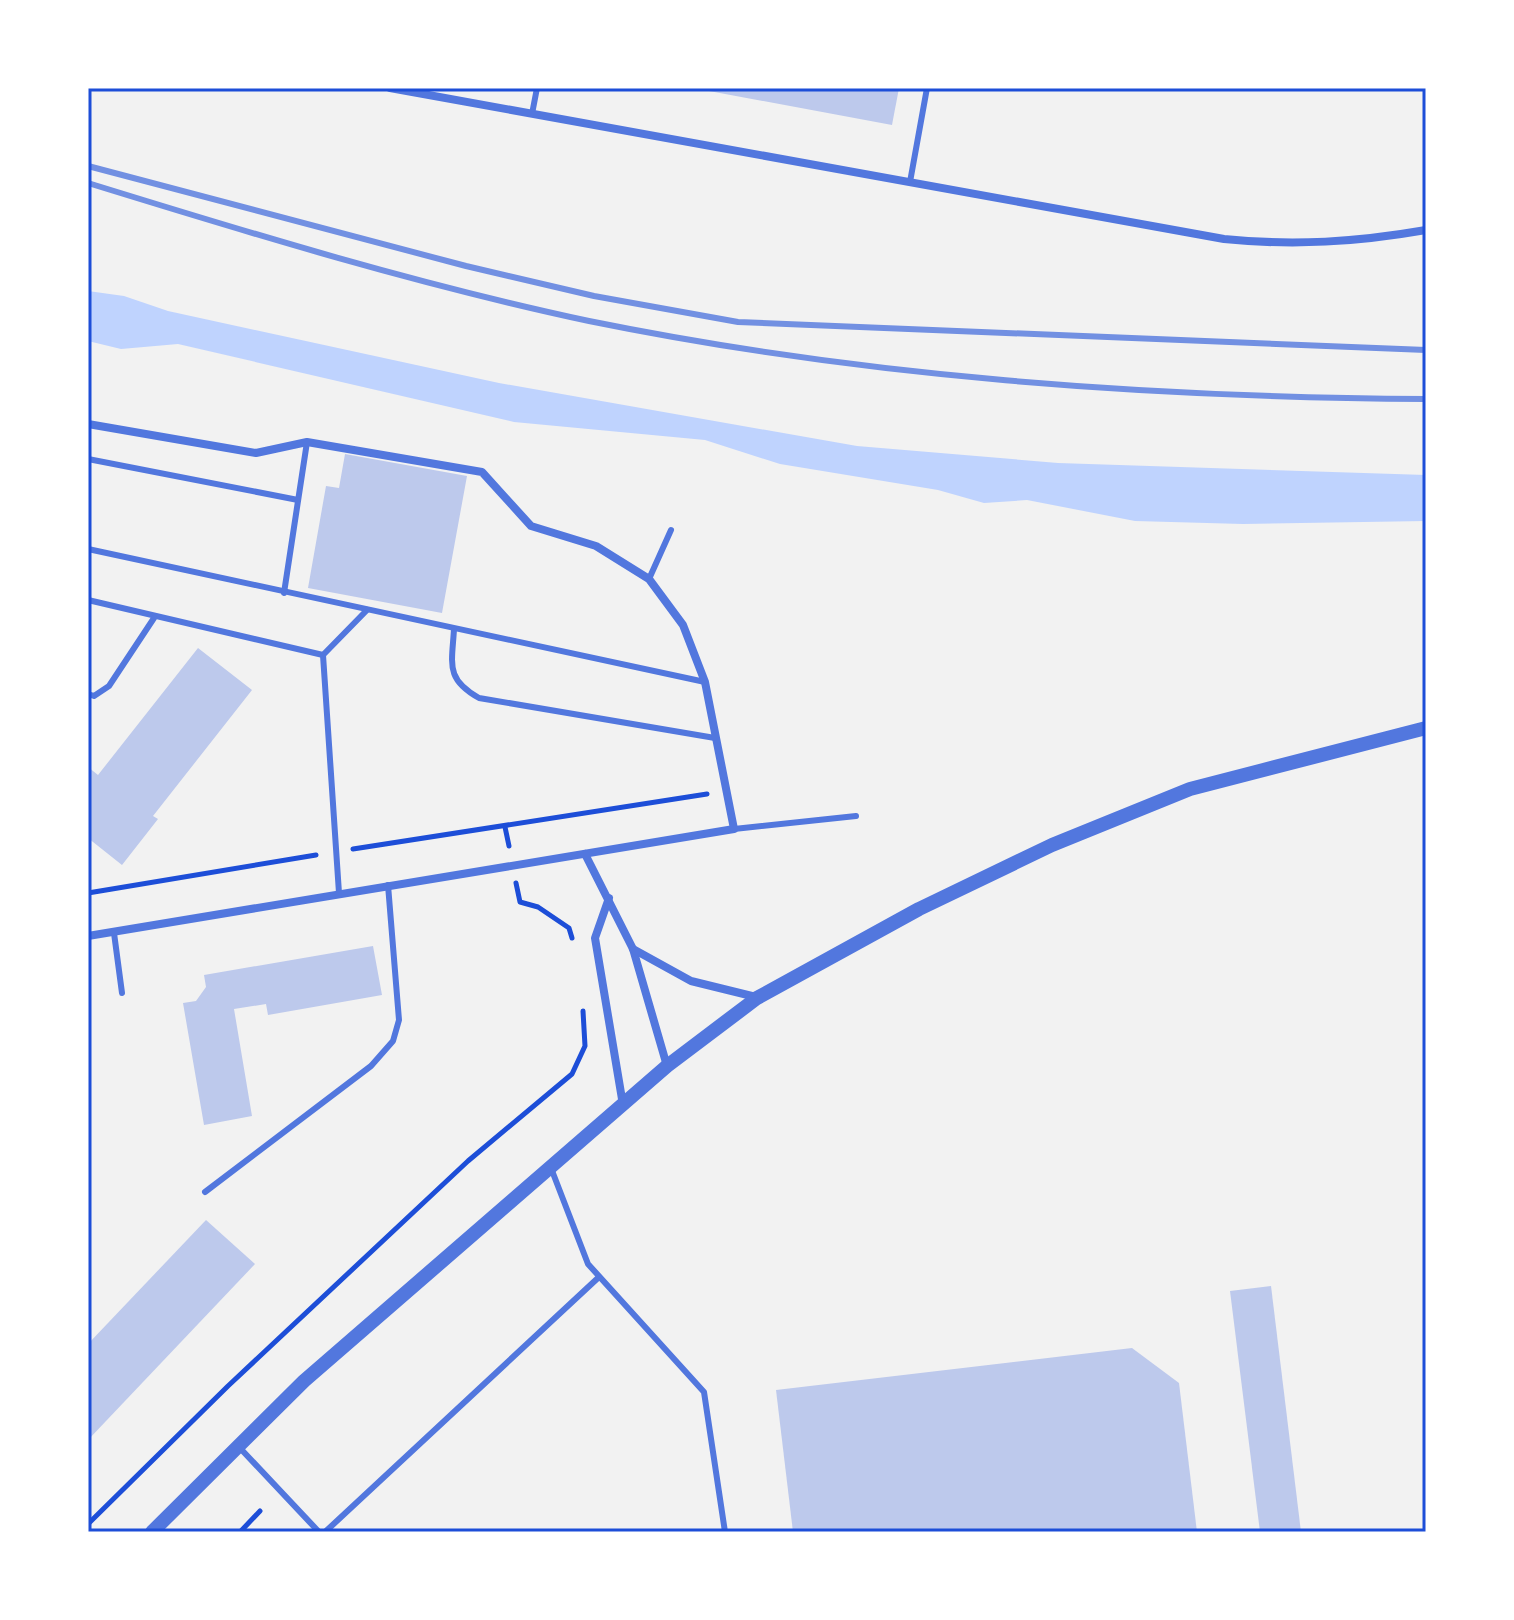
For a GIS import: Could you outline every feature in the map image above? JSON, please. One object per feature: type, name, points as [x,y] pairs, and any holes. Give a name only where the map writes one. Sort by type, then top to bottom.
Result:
[{"type":"street","points":[[390,88],[1224,239],[1280,245],[1331,244],[1426,230]]},
{"type":"street","points":[[88,424],[256,453],[307,442],[482,472],[531,526],[596,546],[649,579],[683,625],[705,682],[734,829],[88,936]]},
{"type":"street","points":[[152,1532],[304,1381],[667,1066],[757,998],[919,909],[1052,845],[1190,789],[1426,728]]},
{"type":"street","points":[[585,854],[633,949],[667,1066]]},
{"type":"street","points":[[609,898],[595,938],[624,1105]]},
{"type":"street","points":[[633,949],[691,981],[757,998]]},
{"type":"lane","points":[[532,114],[537,88]]},
{"type":"lane","points":[[910,182],[927,88]]},
{"type":"lane","points":[[284,593],[307,442]]},
{"type":"lane","points":[[88,459],[298,500]]},
{"type":"lane","points":[[649,579],[671,530]]},
{"type":"lane","points":[[88,549],[705,682]]},
{"type":"lane","points":[[88,600],[154,618],[323,655]]},
{"type":"lane","points":[[339,893],[323,655],[367,610]]},
{"type":"lane","points":[[88,694],[94,696],[109,686],[154,618]]},
{"type":"lane","points":[[454,629],[452,674],[461,688],[479,698],[715,738]]},
{"type":"lane","points":[[734,829],[856,816]]},
{"type":"lane","points":[[205,1192],[371,1066],[393,1041],[399,1020],[388,885]]},
{"type":"lane","points":[[114,933],[122,993]]},
{"type":"lane","points":[[551,1168],[588,1264],[704,1392],[725,1532]]},
{"type":"lane","points":[[239,1447],[322,1532],[599,1277]]},
{"type":"path","points":[[88,893],[728,791]]},
{"type":"path","points":[[505,827],[520,902],[538,907],[569,928],[573,942]]},
{"type":"path","points":[[88,1524],[228,1386],[456,1172],[572,1074],[585,1046],[582,1002]]},
{"type":"path","points":[[240,1532],[260,1511]]},
{"type":"water","points":[[88,291],[124,296],[168,311],[499,383],[857,446],[1058,463],[1426,475],[1426,521],[1243,524],[1135,521],[1027,500],[984,503],[938,490],[780,464],[705,440],[514,422],[178,344],[121,349],[88,341]]},
{"type":"building","points":[[693,88],[899,88],[892,125]]},
{"type":"building","points":[[345,454],[467,476],[442,613],[308,588],[326,486],[339,488]]},
{"type":"building","points":[[198,648],[252,690],[153,816],[158,819],[122,865],[88,838],[88,767],[98,775]]},
{"type":"building","points":[[373,946],[382,995],[268,1015],[266,1004],[234,1009],[252,1116],[204,1125],[183,1003],[196,1001],[206,987],[204,975]]},
{"type":"building","points":[[206,1220],[255,1264],[88,1440],[88,1344]]},
{"type":"building","points":[[1271,1286],[1301,1532],[1260,1532],[1230,1291]]},
{"type":"building","points":[[1132,1348],[1179,1383],[1197,1532],[793,1532],[776,1390]]},
{"type":"railway","points":[[88,166],[466,266],[594,296],[738,322],[1426,350]]},
{"type":"railway","points":[[88,183],[274,240],[526,307],[796,357],[901,370],[1111,388],[1426,399]]}]
